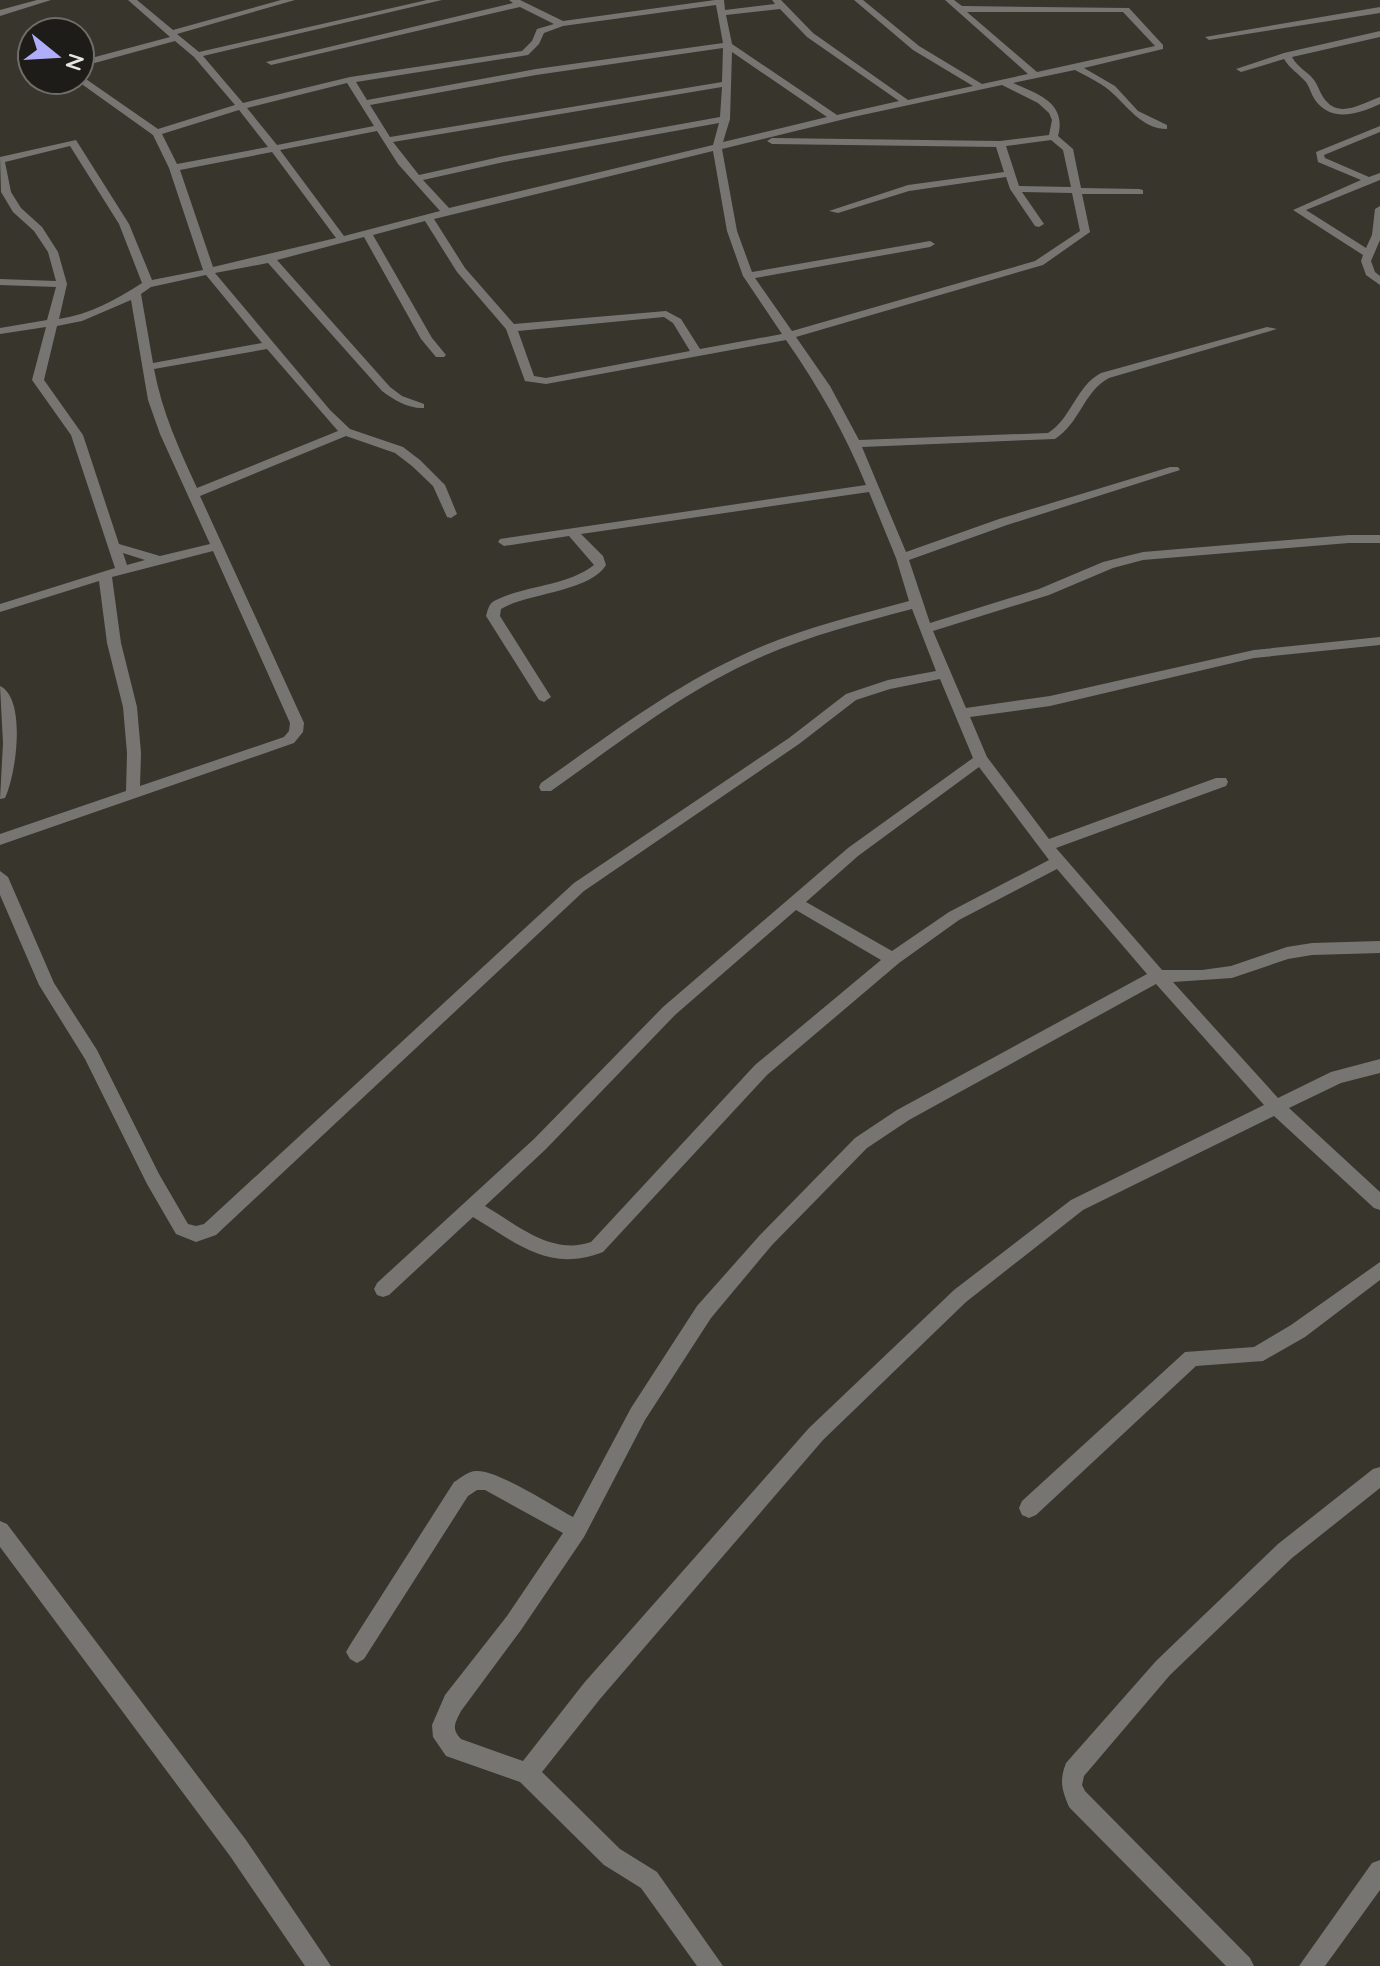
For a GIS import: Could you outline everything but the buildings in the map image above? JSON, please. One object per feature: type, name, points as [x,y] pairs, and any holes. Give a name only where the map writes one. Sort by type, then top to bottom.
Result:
[{"type":"street","points":[[0,13],[15,4],[47,0]]},
{"type":"street","points":[[132,0],[197,55],[274,147],[342,240]]},
{"type":"street","points":[[96,59],[291,0]]},
{"type":"street","points":[[197,55],[438,0]]},
{"type":"street","points":[[858,0],[916,48],[981,87]]},
{"type":"street","points":[[949,0],[1035,75]]},
{"type":"street","points":[[246,1],[255,10]]},
{"type":"street","points":[[271,62],[517,2],[562,24]]},
{"type":"street","points":[[157,133],[239,107],[350,80],[525,53],[536,42],[540,31],[562,24],[721,5],[778,3],[810,35],[907,103]]},
{"type":"street","points":[[721,5],[728,45],[724,84],[725,119],[717,148],[732,231],[748,276],[824,386],[855,444],[902,558],[925,629],[981,759],[1046,846],[1158,976],[1275,1106],[1380,1203]]},
{"type":"street","points":[[0,331],[49,325],[98,312],[148,284],[210,274],[447,212],[836,119],[1160,47],[1126,10],[960,9]]},
{"type":"street","points":[[1209,37],[1380,10]]},
{"type":"street","points":[[1241,69],[1380,34]]},
{"type":"street","points":[[366,103],[536,72],[728,45],[836,119]]},
{"type":"street","points":[[1287,55],[1289,62],[1311,81],[1320,100],[1339,113],[1352,114],[1380,100]]},
{"type":"street","points":[[1075,66],[1112,88],[1135,113],[1164,127]]},
{"type":"street","points":[[350,80],[415,179],[447,212]]},
{"type":"street","points":[[1003,82],[1048,107],[1056,115],[1053,137]]},
{"type":"street","points":[[387,140],[724,84]]},
{"type":"street","points":[[96,90],[157,133],[174,168],[210,274],[269,345],[346,432],[399,450],[416,463],[439,485],[451,514]]},
{"type":"street","points":[[415,179],[504,159],[725,119]]},
{"type":"street","points":[[174,168],[379,128]]},
{"type":"street","points":[[1368,180],[1321,160],[1319,154],[1380,129]]},
{"type":"street","points":[[428,218],[461,270],[511,328],[529,379],[538,382],[788,336],[1039,263],[1085,232],[1068,149],[1053,137],[1000,144],[750,141]]},
{"type":"street","points":[[122,570],[76,432],[61,407],[42,391],[38,380],[48,345],[49,325],[62,284],[53,252],[38,229],[17,210],[6,192],[0,160],[73,142],[124,224],[148,284]]},
{"type":"street","points":[[1000,144],[1015,189],[1039,224]]},
{"type":"street","points":[[834,211],[908,188],[1009,174]]},
{"type":"street","points":[[1368,253],[1298,210],[1380,176]]},
{"type":"street","points":[[1015,189],[1139,192]]},
{"type":"street","points":[[1380,209],[1379,236],[1366,261],[1370,273],[1380,282]]},
{"type":"street","points":[[367,234],[427,339],[440,355]]},
{"type":"street","points":[[748,276],[930,244]]},
{"type":"street","points":[[270,259],[386,389],[398,398],[420,406]]},
{"type":"street","points":[[0,282],[62,284]]},
{"type":"street","points":[[0,840],[289,740],[296,732],[297,723],[154,400],[135,292]]},
{"type":"street","points":[[511,328],[666,314],[677,321],[696,351]]},
{"type":"street","points":[[855,444],[1051,436],[1064,430],[1090,386],[1100,377],[1271,329]]},
{"type":"street","points":[[149,367],[269,345]]},
{"type":"street","points":[[193,494],[346,432]]},
{"type":"street","points":[[902,558],[1003,522],[1174,470]]},
{"type":"street","points":[[504,542],[872,488]]},
{"type":"street","points":[[544,697],[493,616],[495,607],[500,603],[555,588],[597,570],[600,565],[598,559],[573,533]]},
{"type":"street","points":[[925,629],[1044,592],[1108,565],[1143,556],[1380,539]]},
{"type":"street","points":[[113,546],[158,560]]},
{"type":"street","points":[[0,608],[122,570],[217,546]]},
{"type":"street","points":[[105,576],[114,643],[130,707],[133,793]]},
{"type":"street","points":[[546,787],[719,672],[773,646],[822,629],[918,603]]},
{"type":"street","points":[[962,713],[1050,701],[1254,654],[1380,641]]},
{"type":"street","points":[[0,877],[47,985],[91,1055],[153,1179],[182,1229],[196,1234],[210,1230],[290,1158],[579,887],[794,741],[851,697],[888,685],[943,674]]},
{"type":"street","points":[[0,691],[11,722],[11,765],[0,794]]},
{"type":"street","points":[[383,1289],[540,1144],[669,1011],[853,852],[981,759]]},
{"type":"street","points":[[1046,846],[1221,782]]},
{"type":"street","points":[[473,1208],[548,1249],[582,1255],[597,1247],[761,1070],[893,959],[954,916],[1059,861]]},
{"type":"street","points":[[794,902],[893,959]]},
{"type":"street","points":[[711,1966],[649,1880],[612,1857],[527,1773],[454,1748],[444,1737],[443,1725],[453,1703],[577,1530],[638,1414],[704,1312],[766,1240],[861,1143],[903,1115],[1158,976],[1232,972],[1287,953],[1312,949],[1380,947]]},
{"type":"street","points":[[527,1773],[592,1691],[816,1434],[960,1296],[1077,1205],[1337,1077],[1380,1066]]},
{"type":"street","points":[[1029,1508],[1192,1358],[1256,1355],[1298,1331],[1380,1270]]},
{"type":"street","points":[[1242,1966],[1077,1799],[1071,1785],[1074,1771],[1174,1657],[1285,1551],[1380,1476]]},
{"type":"street","points":[[357,1652],[461,1489],[474,1480],[487,1481],[577,1530]]},
{"type":"street","points":[[0,1531],[238,1848],[319,1966]]},
{"type":"street","points":[[1311,1966],[1379,1875]]}]
